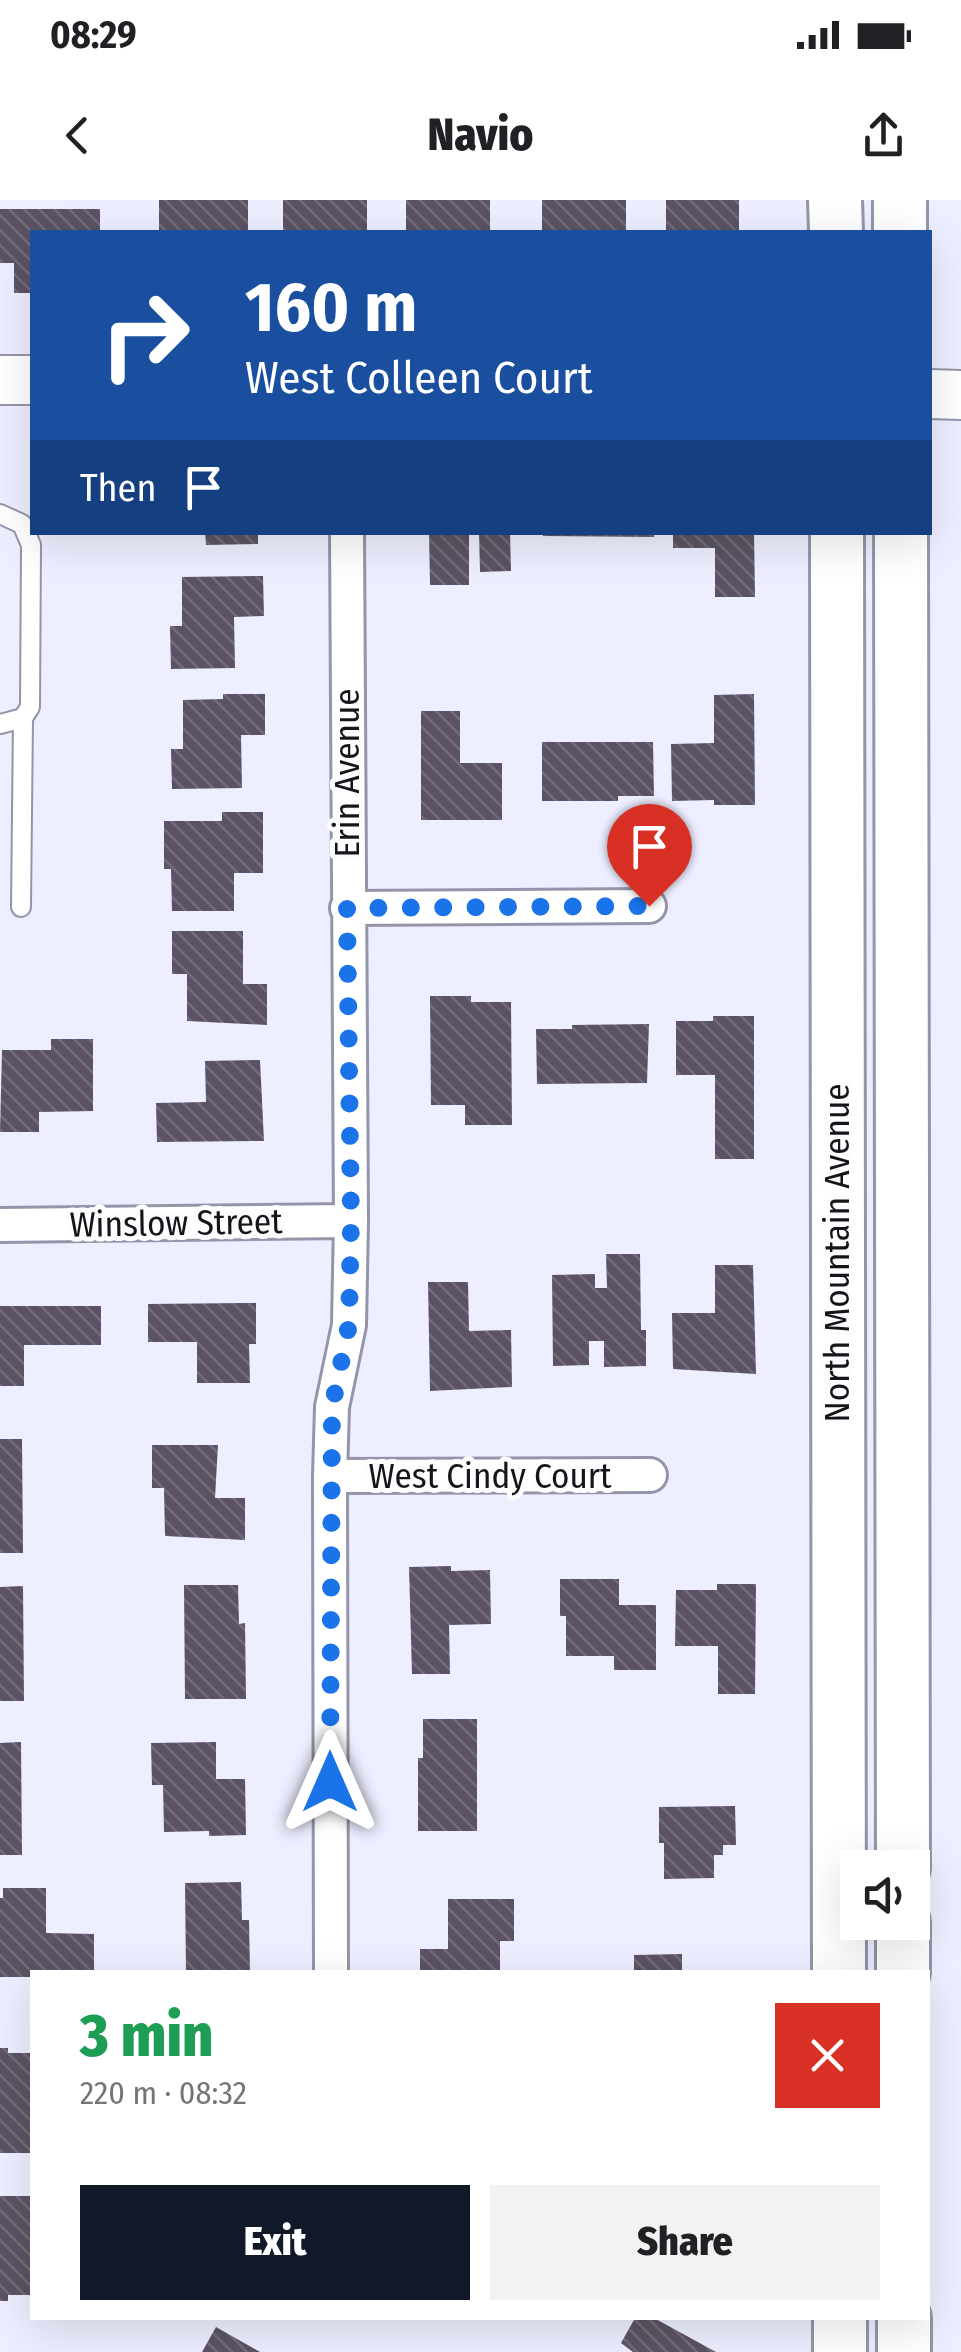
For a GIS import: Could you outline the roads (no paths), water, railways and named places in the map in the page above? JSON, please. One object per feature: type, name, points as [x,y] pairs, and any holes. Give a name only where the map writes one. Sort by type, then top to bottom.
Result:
[{"type":"main road","points":[[836,200],[836,230]]},
{"type":"main road","points":[[900,200],[900,230]]},
{"type":"main road","name":"North Mountain Avenue","points":[[837,535],[839,1970]]},
{"type":"main road","name":"North Mountain Avenue","points":[[902,535],[903,1850]]},
{"type":"main road","points":[[903,1940],[903,1970]]},
{"type":"main road","points":[[840,2320],[840,2352]]},
{"type":"main road","points":[[904,2320],[904,2352]]},
{"type":"street","points":[[0,380],[30,380]]},
{"type":"street","points":[[932,394],[961,395]]},
{"type":"street","name":"Erin Avenue","points":[[331,1970],[330,1476],[332,1407],[349,1325],[351,1221],[347,535]]},
{"type":"street","points":[[347,908],[649,906]]},
{"type":"street","name":"Winslow Street","points":[[0,1225],[351,1221]]},
{"type":"street","name":"West Cindy Court","points":[[330,1476],[650,1475]]},
{"type":"lane","points":[[0,514],[22,524],[30,545],[30,706],[23,718],[21,907]]},
{"type":"lane","points":[[0,724],[23,718]]}]
